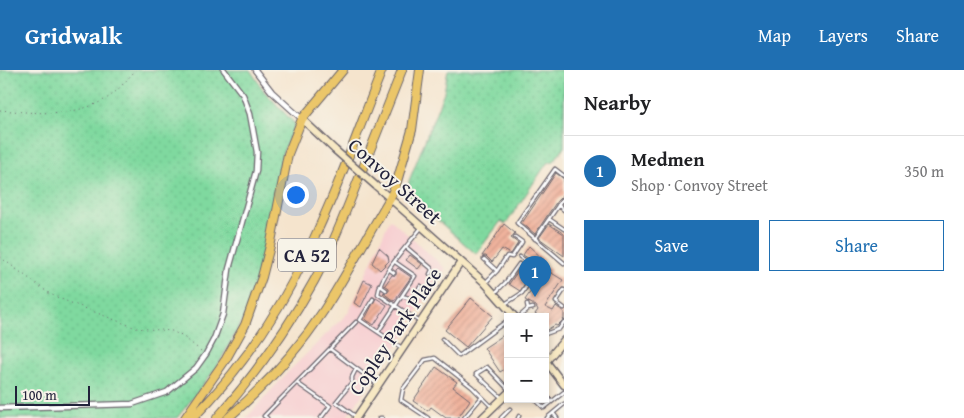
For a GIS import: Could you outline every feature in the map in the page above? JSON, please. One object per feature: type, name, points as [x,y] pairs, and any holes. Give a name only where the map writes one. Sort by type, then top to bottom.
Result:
[{"type":"highway","points":[[185,418],[226,359],[245,325],[262,277],[271,242],[288,154],[302,119],[343,70]]},
{"type":"highway","name":"CA 52","points":[[192,418],[233,372],[261,333],[303,261],[342,174],[382,70]]},
{"type":"highway","name":"CA 52","points":[[218,418],[241,392],[274,346],[294,316],[314,280],[336,235],[402,70]]},
{"type":"highway","points":[[228,418],[247,401],[292,352],[318,318],[390,198],[396,185],[412,130],[420,70]]},
{"type":"main road","name":"Convoy Street","points":[[302,119],[484,283],[505,304],[511,313]]},
{"type":"main road","name":"Copley Park Place","points":[[357,418],[461,262]]},
{"type":"main road","points":[[549,358],[564,340]]},
{"type":"main road","points":[[549,366],[564,385]]},
{"type":"main road","points":[[482,418],[504,396]]},
{"type":"street","points":[[0,408],[132,404],[166,392],[196,368],[206,354],[223,314],[228,269],[256,171],[257,152],[250,114],[243,94],[224,70]]},
{"type":"street","name":"Convoy Street","points":[[255,70],[272,92],[302,119]]},
{"type":"lane","points":[[564,176],[555,169],[517,223],[564,263]]},
{"type":"lane","points":[[536,239],[564,197]]},
{"type":"lane","points":[[558,206],[564,210]]},
{"type":"lane","points":[[549,219],[564,229]]},
{"type":"lane","points":[[421,323],[378,294],[379,285],[422,227]]},
{"type":"lane","points":[[484,283],[497,271],[507,256],[512,257],[522,242],[515,237]]},
{"type":"lane","points":[[406,247],[431,268],[430,274]]},
{"type":"lane","points":[[505,304],[522,293],[538,269],[520,257]]},
{"type":"lane","points":[[484,259],[497,271]]},
{"type":"lane","points":[[378,332],[401,298],[408,283],[415,276],[395,262]]},
{"type":"lane","points":[[494,294],[506,282],[519,264]]},
{"type":"lane","points":[[390,270],[394,273]]},
{"type":"lane","points":[[384,278],[388,281]]},
{"type":"lane","points":[[379,285],[386,290]]},
{"type":"lane","points":[[396,297],[412,299],[421,286]]},
{"type":"lane","points":[[564,290],[556,302],[564,308]]},
{"type":"lane","points":[[373,299],[360,320],[403,349]]},
{"type":"lane","points":[[527,304],[528,309]]},
{"type":"lane","points":[[520,313],[533,308]]},
{"type":"lane","points":[[267,418],[264,416],[356,322]]},
{"type":"lane","points":[[549,333],[559,329],[564,322]]},
{"type":"lane","points":[[442,339],[459,356],[504,324]]},
{"type":"lane","points":[[330,349],[379,385]]},
{"type":"lane","points":[[428,418],[402,400],[403,388],[425,360],[435,358],[442,361],[492,407]]},
{"type":"lane","points":[[502,398],[476,374],[487,367],[504,386]]},
{"type":"lane","points":[[356,369],[352,382],[336,402],[357,418]]},
{"type":"lane","points":[[297,383],[330,406],[321,418]]},
{"type":"lane","points":[[549,399],[551,401],[564,392]]},
{"type":"lane","points":[[464,418],[482,398]]},
{"type":"lane","points":[[539,403],[544,408],[549,403]]},
{"type":"lane","points":[[548,418],[564,404]]},
{"type":"lane","points":[[501,418],[510,409]]},
{"type":"lane","points":[[553,414],[557,418]]},
{"type":"path","points":[[0,110],[60,113],[86,108],[108,97],[136,70]]},
{"type":"path","points":[[0,257],[50,294],[136,328],[172,331],[206,354]]},
{"type":"shaded area","points":[[390,219],[446,269],[419,307],[404,335],[346,418],[246,418],[289,371],[349,312]]},
{"type":"green space","points":[[0,70],[250,70],[264,91],[295,124],[282,154],[262,261],[246,314],[217,367],[177,418],[0,418]]},
{"type":"green space","points":[[448,70],[564,70],[564,147],[554,161],[547,163],[506,224],[501,221],[476,254],[409,195],[409,181],[444,92]]},
{"type":"building","points":[[556,173],[564,179],[564,194],[557,201],[535,234],[522,223]]},
{"type":"building","points":[[504,224],[515,233],[511,238],[518,243],[511,254],[502,249],[492,262],[486,256],[482,256]]},
{"type":"building","points":[[549,224],[564,234],[564,256],[539,238]]},
{"type":"building","points":[[529,246],[544,260],[540,266],[523,255]]},
{"type":"building","points":[[379,248],[388,256],[389,261],[380,270],[372,263]]},
{"type":"building","points":[[410,255],[422,264],[418,269],[406,260]]},
{"type":"building","points":[[522,265],[532,272],[520,291],[509,284]]},
{"type":"building","points":[[547,267],[551,270],[550,272],[563,280],[545,307],[553,311],[556,306],[564,312],[564,319],[557,326],[555,325],[549,329],[549,313],[536,313],[538,310],[536,306],[525,300]]},
{"type":"building","points":[[398,268],[411,277],[394,301],[383,293],[389,291],[389,288],[385,285],[392,275],[396,275]]},
{"type":"building","points":[[364,280],[372,284],[361,307],[354,303]]},
{"type":"building","points":[[376,298],[387,305],[374,325],[365,319]]},
{"type":"building","points":[[471,298],[493,316],[466,347],[445,330]]},
{"type":"building","points":[[504,335],[504,370],[500,372],[484,348]]},
{"type":"building","points":[[436,367],[457,382],[453,387],[470,400],[458,418],[446,418],[431,407],[428,411],[413,401]]},
{"type":"place","name":"Medmen","points":[[535,297]]}]
